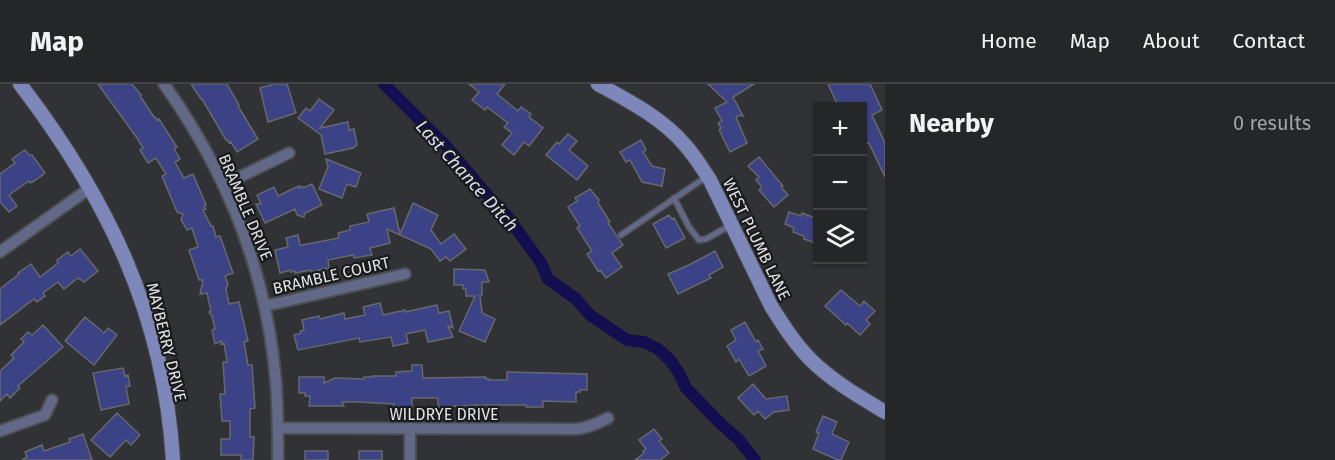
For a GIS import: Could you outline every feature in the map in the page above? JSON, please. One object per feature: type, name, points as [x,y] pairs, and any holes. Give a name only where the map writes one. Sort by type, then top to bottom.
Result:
[{"type":"main road","name":"MAYBERRY DRIVE","points":[[20,84],[68,151],[90,188],[107,219],[137,286],[165,390],[173,460]]},
{"type":"main road","name":"WEST PLUMB LANE","points":[[598,84],[633,103],[684,143],[707,176],[782,324],[812,360],[828,374],[885,412]]},
{"type":"street","name":"BRAMBLE DRIVE","points":[[164,84],[199,137],[224,185],[257,271],[265,306],[276,380],[278,460]]},
{"type":"street","points":[[224,185],[289,153]]},
{"type":"street","points":[[0,252],[90,188]]},
{"type":"street","name":"BRAMBLE COURT","points":[[265,306],[405,274]]},
{"type":"street","points":[[0,431],[45,415],[52,400]]},
{"type":"street","name":"WILDRYE DRIVE","points":[[278,428],[576,429],[586,428],[608,418]]},
{"type":"street","points":[[410,428],[411,460]]},
{"type":"lane","points":[[621,235],[707,176]]},
{"type":"lane","points":[[674,198],[689,227],[699,240],[706,239],[732,225]]},
{"type":"building","points":[[98,84],[132,84],[141,95],[154,117],[159,119],[177,147],[174,149],[180,159],[175,162],[184,178],[193,174],[206,205],[204,206],[206,209],[203,210],[213,226],[216,237],[220,236],[233,273],[225,276],[228,284],[226,289],[229,304],[239,302],[248,341],[244,342],[248,365],[252,365],[255,408],[250,409],[250,437],[254,437],[253,460],[241,460],[241,455],[221,455],[221,439],[230,439],[230,421],[222,421],[220,394],[225,394],[223,362],[227,362],[224,343],[221,344],[221,341],[215,344],[212,330],[215,329],[209,312],[211,311],[207,293],[200,294],[203,280],[199,280],[189,250],[198,247],[192,228],[187,230],[181,220],[183,214],[177,212],[162,176],[166,174],[156,158],[148,163],[140,150],[143,148],[137,138]]},
{"type":"building","points":[[191,84],[227,84],[258,139],[237,152],[231,142],[226,140]]},
{"type":"building","points":[[274,84],[287,84],[296,113],[268,122],[260,88]]},
{"type":"building","points":[[469,84],[505,84],[497,94],[518,111],[521,107],[531,114],[529,117],[543,128],[529,146],[524,142],[514,155],[502,145],[512,133],[504,127],[508,123],[487,107],[485,110],[472,100],[479,92]]},
{"type":"building","points":[[708,84],[754,84],[733,97],[743,116],[736,117],[747,143],[730,152],[719,130],[721,128],[718,123],[722,121],[715,108],[727,102]]},
{"type":"building","points":[[828,84],[870,84],[882,110],[872,115],[885,143],[885,177],[869,143],[867,144],[867,102],[836,102]]},
{"type":"building","points":[[319,99],[334,110],[320,128],[348,122],[349,130],[354,129],[357,145],[353,148],[325,154],[321,135],[298,118],[306,108],[310,111]]},
{"type":"building","points":[[568,134],[577,141],[569,150],[588,166],[577,180],[546,155],[557,142],[559,144]]},
{"type":"building","points":[[641,140],[646,150],[643,152],[652,166],[665,169],[662,186],[642,182],[630,160],[626,162],[620,152]]},
{"type":"building","points":[[25,150],[32,155],[45,173],[9,195],[17,206],[9,212],[0,202],[0,174],[15,163],[12,159]]},
{"type":"building","points":[[759,157],[788,195],[774,207],[759,190],[762,187],[756,180],[759,177],[748,166]]},
{"type":"building","points":[[326,159],[361,173],[356,187],[347,184],[342,198],[319,189],[328,167]]},
{"type":"building","points":[[312,184],[322,205],[305,213],[304,217],[297,215],[295,209],[265,223],[256,204],[261,204],[257,195],[274,187],[278,196],[299,186],[303,188]]},
{"type":"building","points":[[590,189],[599,200],[598,203],[610,222],[608,223],[623,245],[612,253],[622,267],[606,278],[600,270],[598,271],[587,254],[592,251],[577,228],[580,226],[568,207],[577,201],[575,198]]},
{"type":"building","points":[[413,203],[438,215],[431,230],[441,244],[454,234],[466,249],[450,261],[446,257],[440,261],[431,249],[387,229],[390,243],[370,248],[372,255],[354,258],[353,255],[328,260],[329,268],[311,272],[311,270],[295,273],[291,270],[280,273],[275,250],[288,247],[286,238],[298,235],[300,245],[302,245],[339,238],[338,233],[350,230],[350,226],[369,222],[367,214],[394,208],[400,234]]},
{"type":"building","points":[[789,212],[813,217],[813,242],[793,232],[794,228],[785,224]]},
{"type":"building","points":[[669,215],[672,219],[674,218],[685,238],[666,248],[653,224]]},
{"type":"building","points":[[80,249],[98,271],[84,282],[78,278],[64,289],[58,282],[43,293],[45,296],[37,302],[34,299],[0,325],[0,289],[31,264],[40,277],[68,252],[71,256]]},
{"type":"building","points":[[715,251],[723,267],[709,275],[711,278],[678,294],[668,274]]},
{"type":"building","points":[[454,269],[485,270],[489,282],[482,282],[482,295],[480,295],[482,313],[495,319],[485,342],[459,331],[475,296],[466,296],[466,289],[463,289],[463,285],[454,285]]},
{"type":"building","points":[[841,290],[860,306],[864,301],[875,311],[866,320],[870,324],[860,335],[825,306]]},
{"type":"building","points":[[380,303],[383,315],[437,305],[439,313],[449,311],[453,328],[448,326],[453,337],[428,342],[425,330],[406,334],[408,343],[393,346],[391,337],[360,342],[359,338],[298,350],[294,335],[304,330],[302,320],[319,316],[320,319],[344,313],[345,319],[365,315],[363,307]]},
{"type":"building","points":[[85,317],[104,333],[108,328],[117,335],[94,365],[65,341]]},
{"type":"building","points":[[745,322],[756,342],[758,340],[763,349],[758,351],[766,366],[749,376],[739,359],[736,362],[727,346],[736,340],[731,330]]},
{"type":"building","points":[[43,325],[63,347],[18,386],[20,388],[10,398],[7,394],[0,401],[0,371],[14,358],[11,355],[24,342],[21,339],[28,332],[32,335]]},
{"type":"building","points":[[412,365],[422,365],[423,378],[486,377],[489,380],[507,380],[507,372],[587,374],[587,390],[576,392],[576,402],[543,401],[543,407],[479,405],[438,407],[438,398],[412,398],[412,407],[359,402],[342,402],[344,406],[309,406],[310,396],[299,393],[299,377],[324,377],[324,383],[335,378],[364,379],[364,377],[372,376],[396,376],[396,372],[412,371]]},
{"type":"building","points":[[123,368],[125,376],[128,375],[130,386],[126,387],[129,404],[101,410],[93,373]]},
{"type":"building","points":[[753,384],[766,399],[787,396],[789,410],[774,412],[765,419],[758,411],[754,415],[738,398]]},
{"type":"building","points":[[117,413],[140,435],[131,445],[126,440],[110,457],[91,440]]},
{"type":"building","points":[[823,416],[837,422],[832,434],[849,442],[841,460],[813,449],[819,433],[816,432]]},
{"type":"building","points":[[654,429],[662,439],[659,441],[669,453],[660,460],[635,460],[646,449],[639,440]]},
{"type":"building","points":[[83,434],[92,460],[23,460],[27,457],[25,452],[42,445],[44,451],[70,442],[69,439]]},
{"type":"building","points":[[305,451],[328,451],[328,460],[305,460]]},
{"type":"building","points":[[359,451],[382,451],[382,460],[359,460]]},
{"type":"waterway","name":"Last Chance Ditch","points":[[384,84],[447,147],[507,216],[541,263],[548,279],[576,299],[590,315],[627,340],[644,342],[658,349],[670,360],[686,388],[739,440],[755,460]]}]
